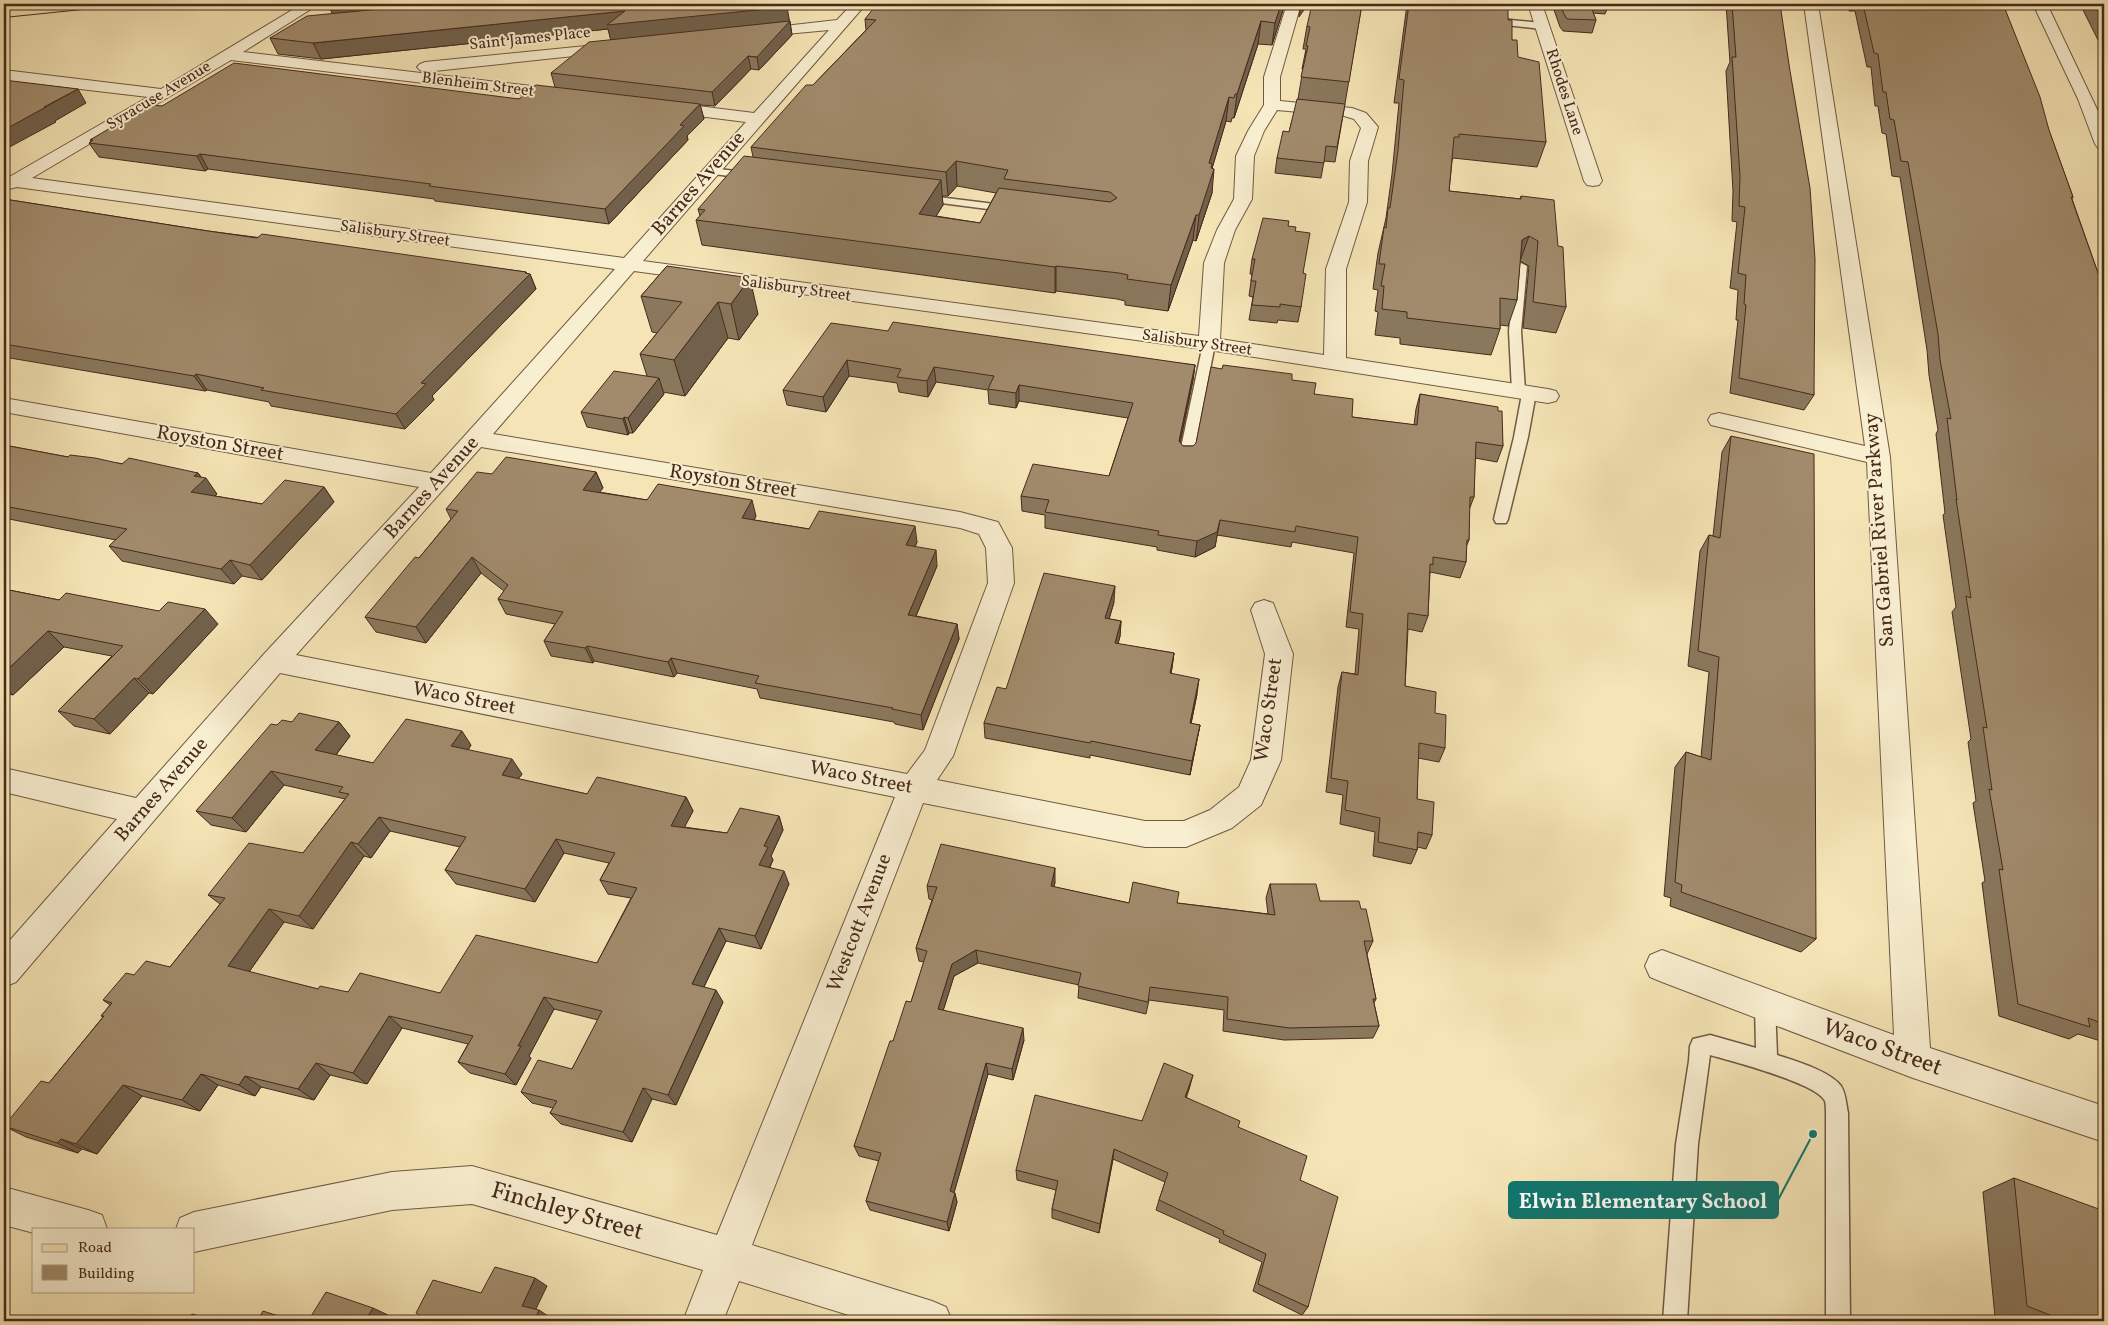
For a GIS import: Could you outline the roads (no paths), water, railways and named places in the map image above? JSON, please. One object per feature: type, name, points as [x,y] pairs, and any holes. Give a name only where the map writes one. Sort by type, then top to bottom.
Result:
[{"type":"main road","points":[[4,13],[92,4]]},
{"type":"street","name":"Syracuse Avenue","points":[[9,184],[164,94],[312,4]]},
{"type":"street","name":"Barnes Avenue","points":[[4,971],[274,661],[476,439],[839,24],[859,4]]},
{"type":"street","points":[[1209,344],[1214,263],[1226,230],[1243,199],[1245,156],[1256,131],[1272,106],[1272,77],[1294,4]]},
{"type":"street","name":"Rhodes Lane","points":[[1535,4],[1593,181]]},
{"type":"street","name":"San Gabriel River Parkway","points":[[1811,4],[1878,457],[1913,1060]]},
{"type":"street","points":[[2040,4],[2086,99],[2104,144]]},
{"type":"street","points":[[740,35],[839,24]]},
{"type":"street","name":"Saint James Place","points":[[373,73],[631,46]]},
{"type":"street","name":"Blenheim Street","points":[[228,55],[580,97]]},
{"type":"street","points":[[4,74],[164,94]]},
{"type":"street","points":[[2086,99],[2104,102]]},
{"type":"street","points":[[650,105],[758,118]]},
{"type":"street","points":[[1272,106],[1346,111],[1360,116],[1370,127],[1359,161],[1358,202],[1336,269],[1335,363]]},
{"type":"street","name":"Salisbury Street","points":[[9,184],[1209,344],[1532,393]]},
{"type":"street","name":"Royston Street","points":[[4,406],[437,482]]},
{"type":"street","points":[[1719,420],[1878,457]]},
{"type":"street","name":"Royston Street","points":[[476,439],[960,520],[988,528]]},
{"type":"street","name":"Westcott Avenue","points":[[703,1321],[913,789],[938,756],[1001,582],[999,548],[988,528]]},
{"type":"street","name":"Waco Street","points":[[274,661],[1145,834],[1186,834],[1221,819],[1250,796],[1266,760],[1279,654],[1264,610]]},
{"type":"street","points":[[4,780],[142,812]]},
{"type":"street","name":"Waco Street","points":[[1662,966],[1913,1060],[2104,1124]]},
{"type":"street","name":"Finchley Street","points":[[195,1232],[392,1191],[472,1185],[728,1258],[932,1321]]},
{"type":"street","points":[[4,1206],[84,1228]]},
{"type":"lane","points":[[1485,20],[1542,26]]},
{"type":"lane","points":[[264,32],[283,30]]},
{"type":"lane","points":[[711,171],[763,178]]},
{"type":"lane","points":[[912,196],[1020,210]]},
{"type":"lane","points":[[1501,519],[1532,393],[1515,331],[1522,266]]},
{"type":"lane","points":[[1186,457],[1209,344]]},
{"type":"lane","points":[[1765,1005],[1767,1062]]},
{"type":"lane","points":[[1675,1321],[1687,1144],[1700,1061],[1700,1046],[1710,1045],[1767,1062],[1822,1083],[1833,1094],[1838,1113],[1838,1321]]},
{"type":"place","name":"Elwin Elementary School","points":[[1813,1134]]}]
